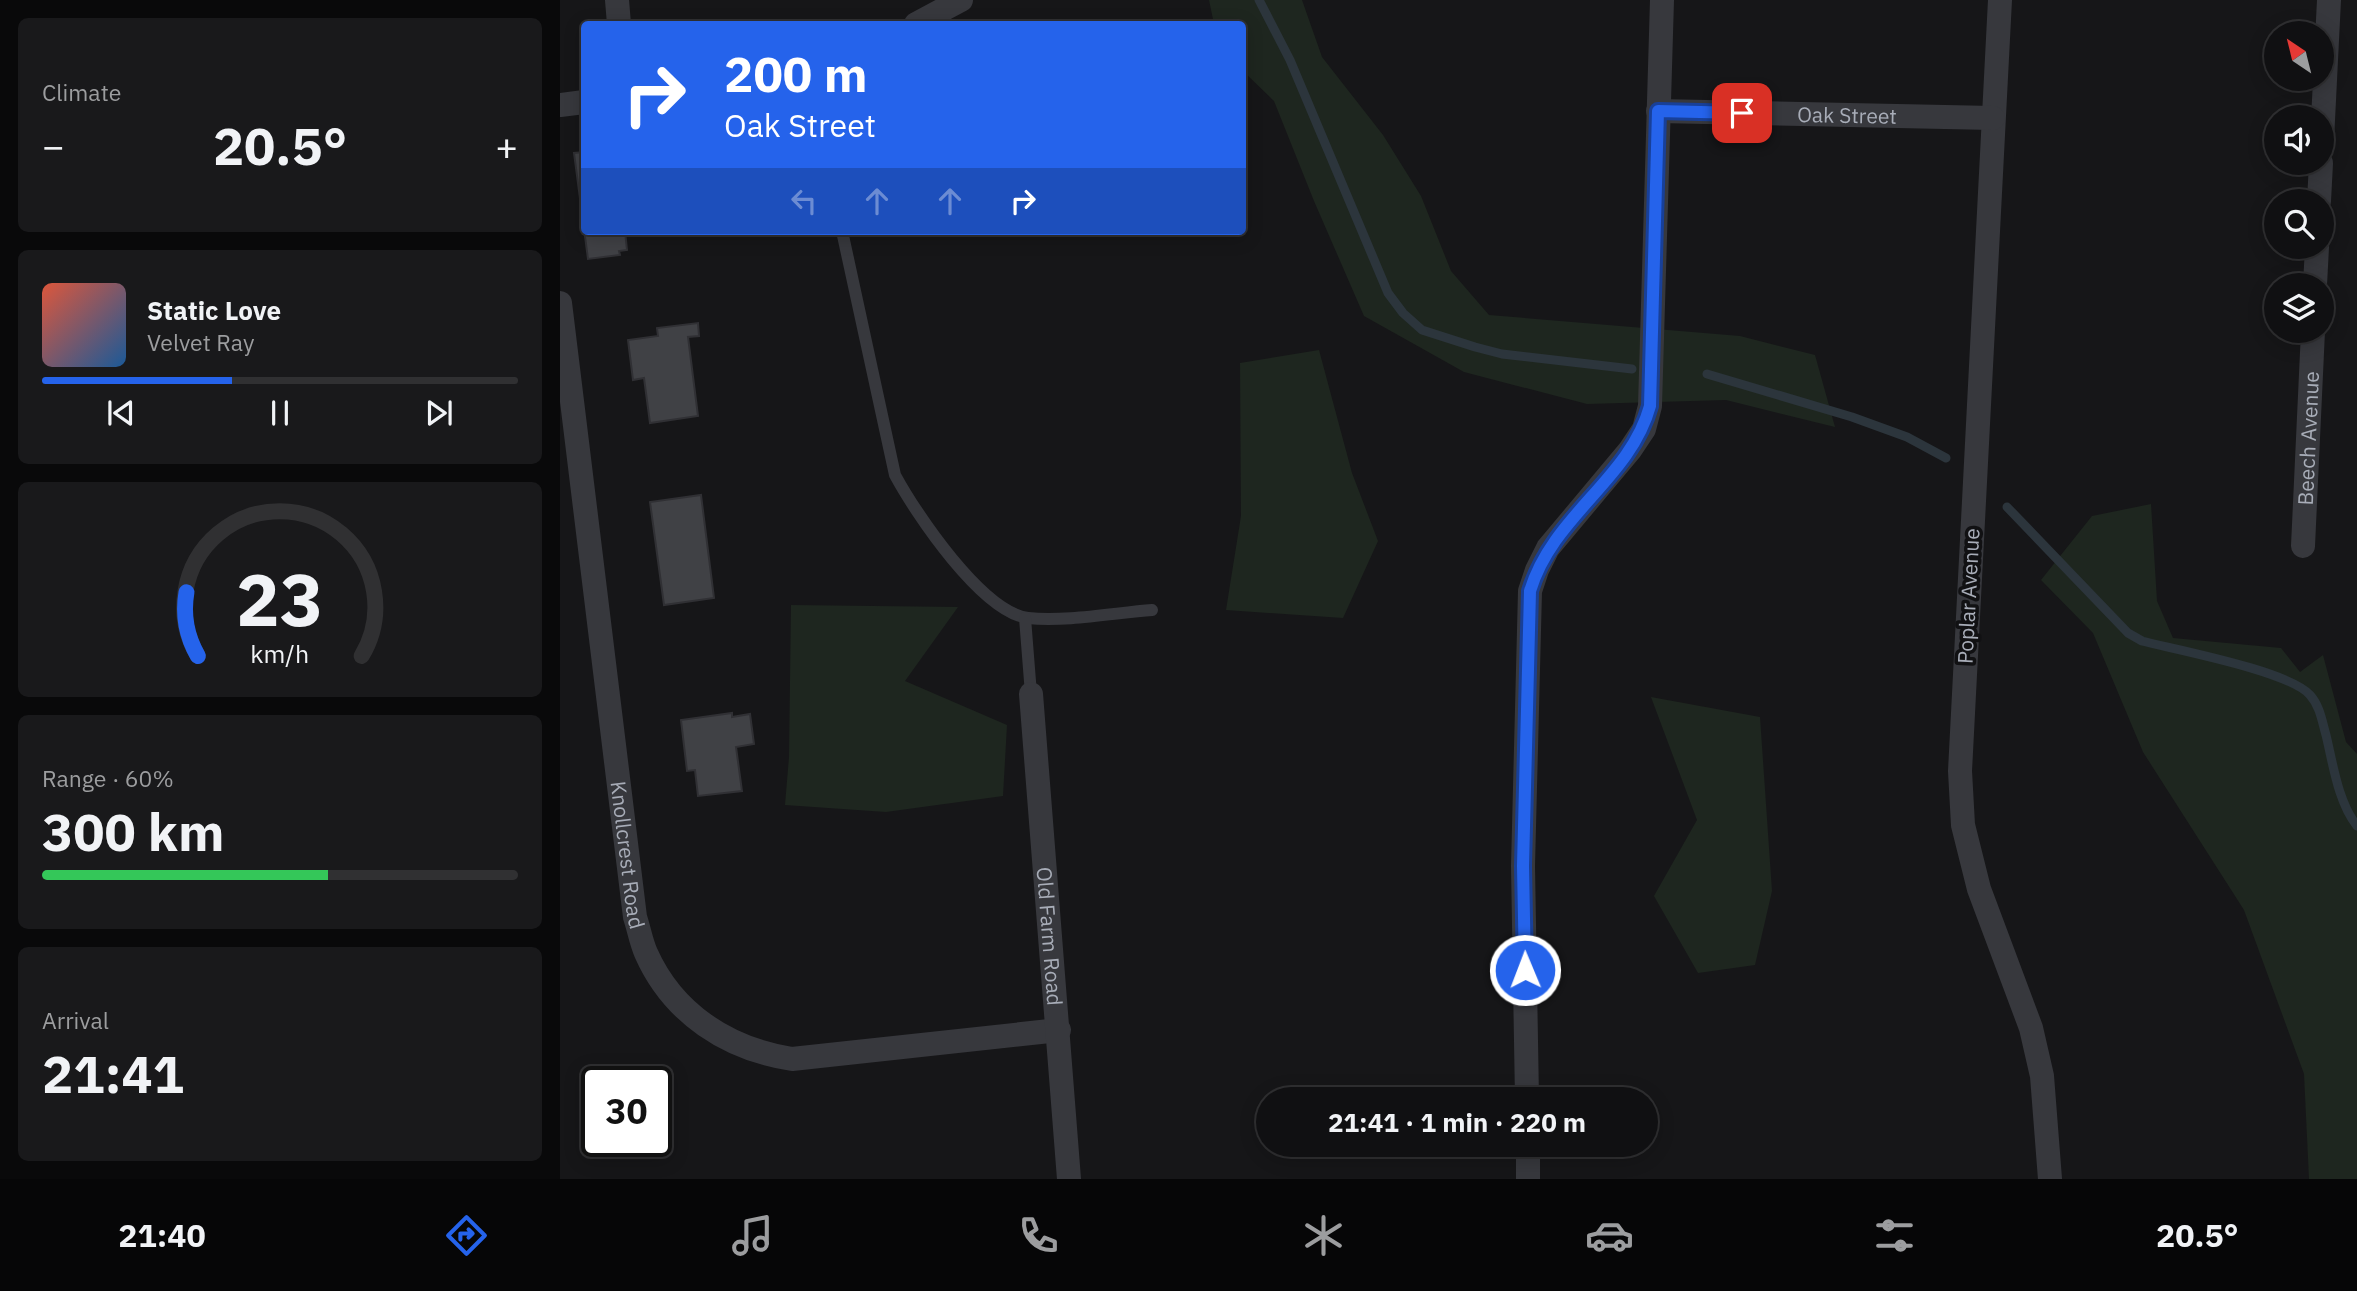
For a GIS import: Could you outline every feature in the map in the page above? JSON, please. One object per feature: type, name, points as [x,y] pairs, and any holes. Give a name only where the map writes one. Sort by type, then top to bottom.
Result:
[{"type":"street","points":[[617,0],[619,21]]},
{"type":"street","points":[[922,21],[961,0]]},
{"type":"street","points":[[1527,1087],[1523,866],[1530,591],[1548,548],[1630,450],[1644,429],[1650,406],[1662,0]]},
{"type":"street","name":"Poplar Avenue","points":[[2000,0],[1960,785],[1963,825],[1979,889],[2031,1028],[2042,1076],[2050,1179]]},
{"type":"street","points":[[2324,105],[2329,0]]},
{"type":"street","points":[[560,105],[581,102]]},
{"type":"street","name":"Oak Street","points":[[1658,111],[1993,118]]},
{"type":"street","name":"Knollcrest Road","points":[[560,303],[635,917],[646,952],[663,984],[688,1012],[717,1034],[750,1050],[792,1059],[1059,1030]]},
{"type":"street","name":"Beech Avenue","points":[[2303,546],[2312,343]]},
{"type":"street","name":"Old Farm Road","points":[[1031,694],[1069,1179]]},
{"type":"street","points":[[1528,1157],[1528,1179]]},
{"type":"lane","points":[[843,235],[895,475],[906,495],[950,556],[991,599],[1025,618],[1048,619],[1152,610]]},
{"type":"lane","points":[[1025,618],[1031,694]]},
{"type":"shaded area","points":[[1209,0],[1302,0],[1322,57],[1383,135],[1421,196],[1451,271],[1489,315],[1740,336],[1815,355],[1835,427],[1726,400],[1587,404],[1464,372],[1364,316],[1274,101],[1246,74],[1246,21],[1213,21]]},
{"type":"shaded area","points":[[1319,350],[1352,473],[1378,541],[1343,618],[1226,610],[1241,516],[1240,363]]},
{"type":"shaded area","points":[[2151,504],[2157,601],[2173,638],[2281,648],[2300,672],[2323,655],[2346,742],[2357,754],[2357,1179],[2309,1179],[2304,1074],[2244,910],[2143,752],[2093,633],[2041,580],[2092,516]]},
{"type":"shaded area","points":[[791,605],[958,607],[905,681],[1007,725],[1003,796],[886,812],[785,805],[789,757]]},
{"type":"shaded area","points":[[1651,697],[1760,717],[1772,891],[1755,965],[1698,973],[1654,896],[1697,820]]},
{"type":"building","points":[[581,152],[581,206],[574,153]]},
{"type":"building","points":[[585,235],[625,235],[627,250],[619,251],[620,255],[588,259]]},
{"type":"building","points":[[698,323],[699,336],[688,337],[698,416],[650,423],[644,378],[633,380],[628,340],[658,336],[657,328]]},
{"type":"building","points":[[701,495],[714,598],[664,605],[650,502]]},
{"type":"building","points":[[732,713],[732,717],[750,714],[754,744],[736,747],[742,791],[698,796],[695,770],[687,771],[681,720]]},
{"type":"waterway","points":[[1259,0],[1290,60],[1388,293],[1403,313],[1422,330],[1502,354],[1632,369]]},
{"type":"waterway","points":[[1707,374],[1852,417],[1907,437],[1946,458]]},
{"type":"waterway","points":[[2007,507],[2128,633],[2142,641],[2257,670],[2298,686],[2310,695],[2320,714],[2345,806],[2357,826]]},
{"type":"route","points":[[1525,970],[1523,866],[1530,591],[1548,548],[1630,450],[1644,429],[1650,406],[1658,111],[1742,113]]}]
